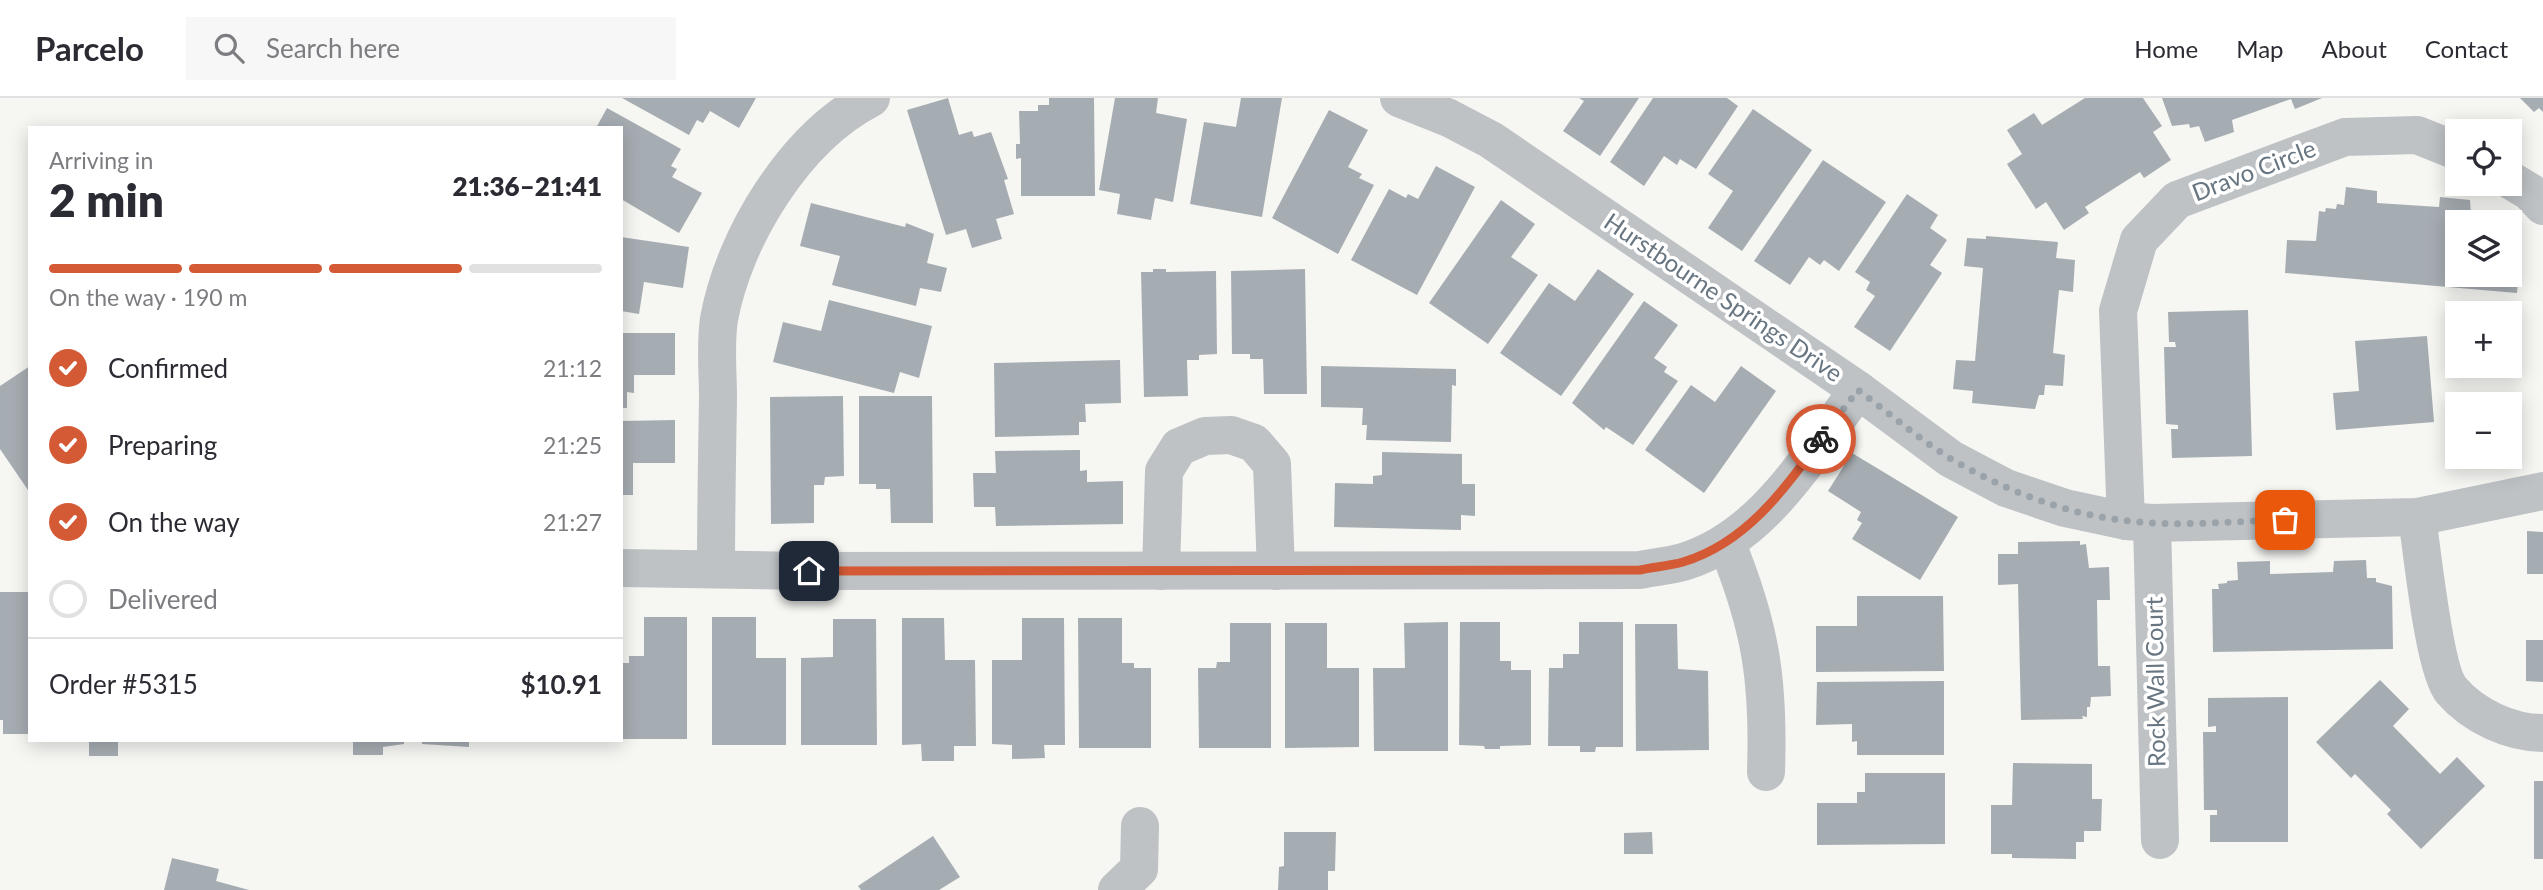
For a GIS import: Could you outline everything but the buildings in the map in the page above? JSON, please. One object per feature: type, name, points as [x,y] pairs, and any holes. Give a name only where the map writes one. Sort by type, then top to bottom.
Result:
[{"type":"street","points":[[716,569],[719,321],[733,267],[755,218],[784,174],[825,132],[871,98]]},
{"type":"street","name":"Hurstbourne Springs Drive","points":[[1399,98],[1449,118],[1491,141],[1858,390],[1951,459],[2006,488],[2065,509],[2139,522],[2417,517],[2543,492]]},
{"type":"street","name":"Dravo Circle","points":[[2139,522],[2118,311],[2139,240],[2177,200],[2345,137],[2417,135],[2445,147]]},
{"type":"street","points":[[2522,187],[2543,206]]},
{"type":"street","points":[[623,568],[1640,570],[1684,561],[1726,542],[1758,518],[1779,496],[1858,390]]},
{"type":"street","points":[[1161,571],[1164,471],[1179,447],[1205,436],[1231,435],[1254,443],[1272,464],[1276,571]]},
{"type":"street","points":[[2417,517],[2440,665],[2450,691],[2501,726],[2543,733]]},
{"type":"street","name":"Rock Wall Court","points":[[2139,522],[2160,840]]},
{"type":"street","points":[[1726,542],[1748,595],[1762,655],[1768,713],[1766,772]]},
{"type":"street","points":[[1117,890],[1139,869],[1140,826]]},
{"type":"way so far","points":[[1821,439],[1858,390],[1951,459],[2006,488],[2065,509],[2126,521],[2152,523],[2285,520]]},
{"type":"route","points":[[809,571],[1640,570],[1684,561],[1726,542],[1758,518],[1779,496],[1821,439]]}]
